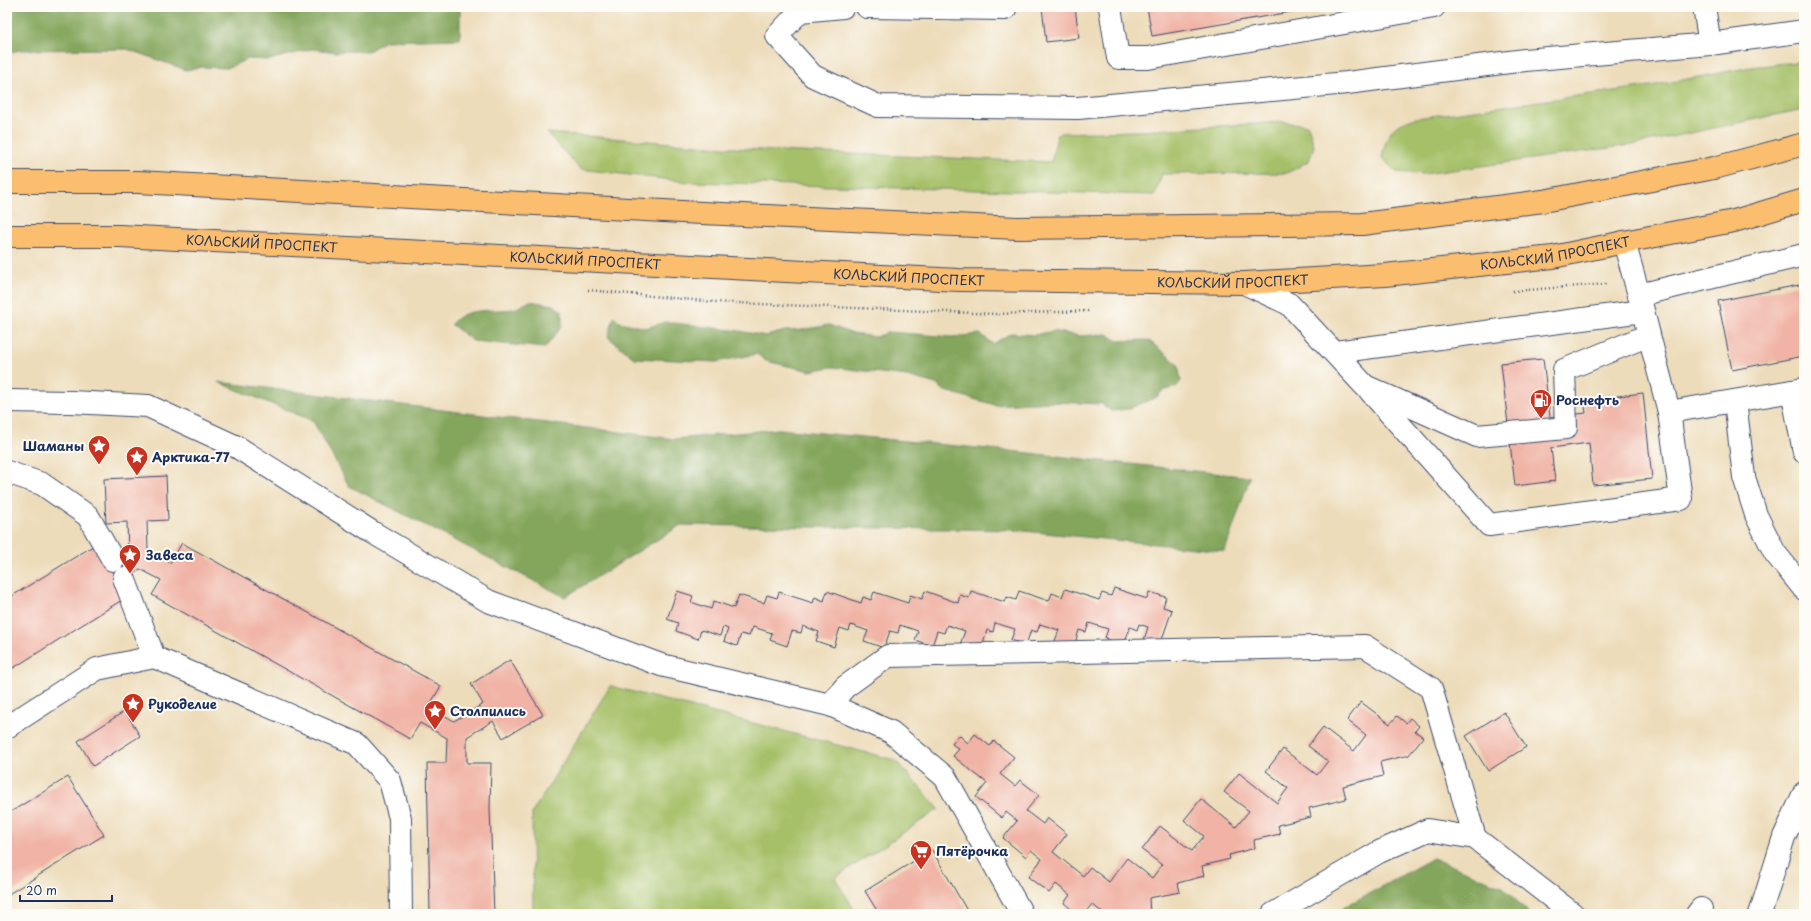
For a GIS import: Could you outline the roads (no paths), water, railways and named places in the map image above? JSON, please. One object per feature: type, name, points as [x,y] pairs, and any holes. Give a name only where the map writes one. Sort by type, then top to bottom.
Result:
[{"type":"main road","points":[[7,182],[138,182],[682,212],[1017,228],[1362,224],[1543,201],[1714,168],[1804,144]]},
{"type":"main road","name":"КОЛЬСКИЙ ПРОСПЕКТ","points":[[7,236],[120,236],[960,280],[1244,283],[1385,275],[1553,257],[1734,221],[1804,200]]},
{"type":"street","points":[[843,7],[800,11],[777,36],[813,76],[878,106],[1078,108],[1347,82],[1525,60],[1710,44],[1804,31]]},
{"type":"street","points":[[867,7],[1005,9],[1005,7]]},
{"type":"street","points":[[1110,7],[1118,58],[1148,58],[1434,7]]},
{"type":"street","points":[[1704,7],[1710,44]]},
{"type":"street","points":[[1244,283],[1289,304],[1365,386],[1489,525],[1681,499],[1669,412],[1624,242]]},
{"type":"street","points":[[1334,352],[1641,303],[1804,256]]},
{"type":"street","points":[[1365,386],[1477,436],[1566,428],[1564,370],[1648,336]]},
{"type":"street","points":[[1669,412],[1798,390],[1804,452]]},
{"type":"street","points":[[7,401],[71,402],[148,406],[237,447],[372,532],[488,601],[661,665],[830,705],[891,732],[945,778],[1022,914]]},
{"type":"street","points":[[1736,401],[1744,477],[1756,515],[1775,553],[1804,589]]},
{"type":"street","points":[[7,472],[42,484],[88,516],[113,560]]},
{"type":"street","points":[[124,578],[154,657]]},
{"type":"street","points":[[830,705],[845,687],[888,656],[1366,646],[1431,688],[1475,838]]},
{"type":"street","points":[[7,727],[97,669],[154,657],[357,744],[390,781],[400,818],[401,914]]},
{"type":"street","points":[[1760,914],[1784,837],[1804,793]]},
{"type":"street","points":[[1273,914],[1379,852],[1428,830],[1475,838],[1572,914]]},
{"type":"place","name":"Роснефть","points":[[1541,420]]},
{"type":"place","name":"Шаманы","points":[[99,466]]},
{"type":"place","name":"Арктика-77","points":[[137,476]]},
{"type":"place","name":"Завеса","points":[[130,574]]},
{"type":"place","name":"Рукоделие","points":[[133,724]]},
{"type":"place","name":"Столпились","points":[[435,730]]},
{"type":"place","name":"Пятёрочка","points":[[921,870]]}]
